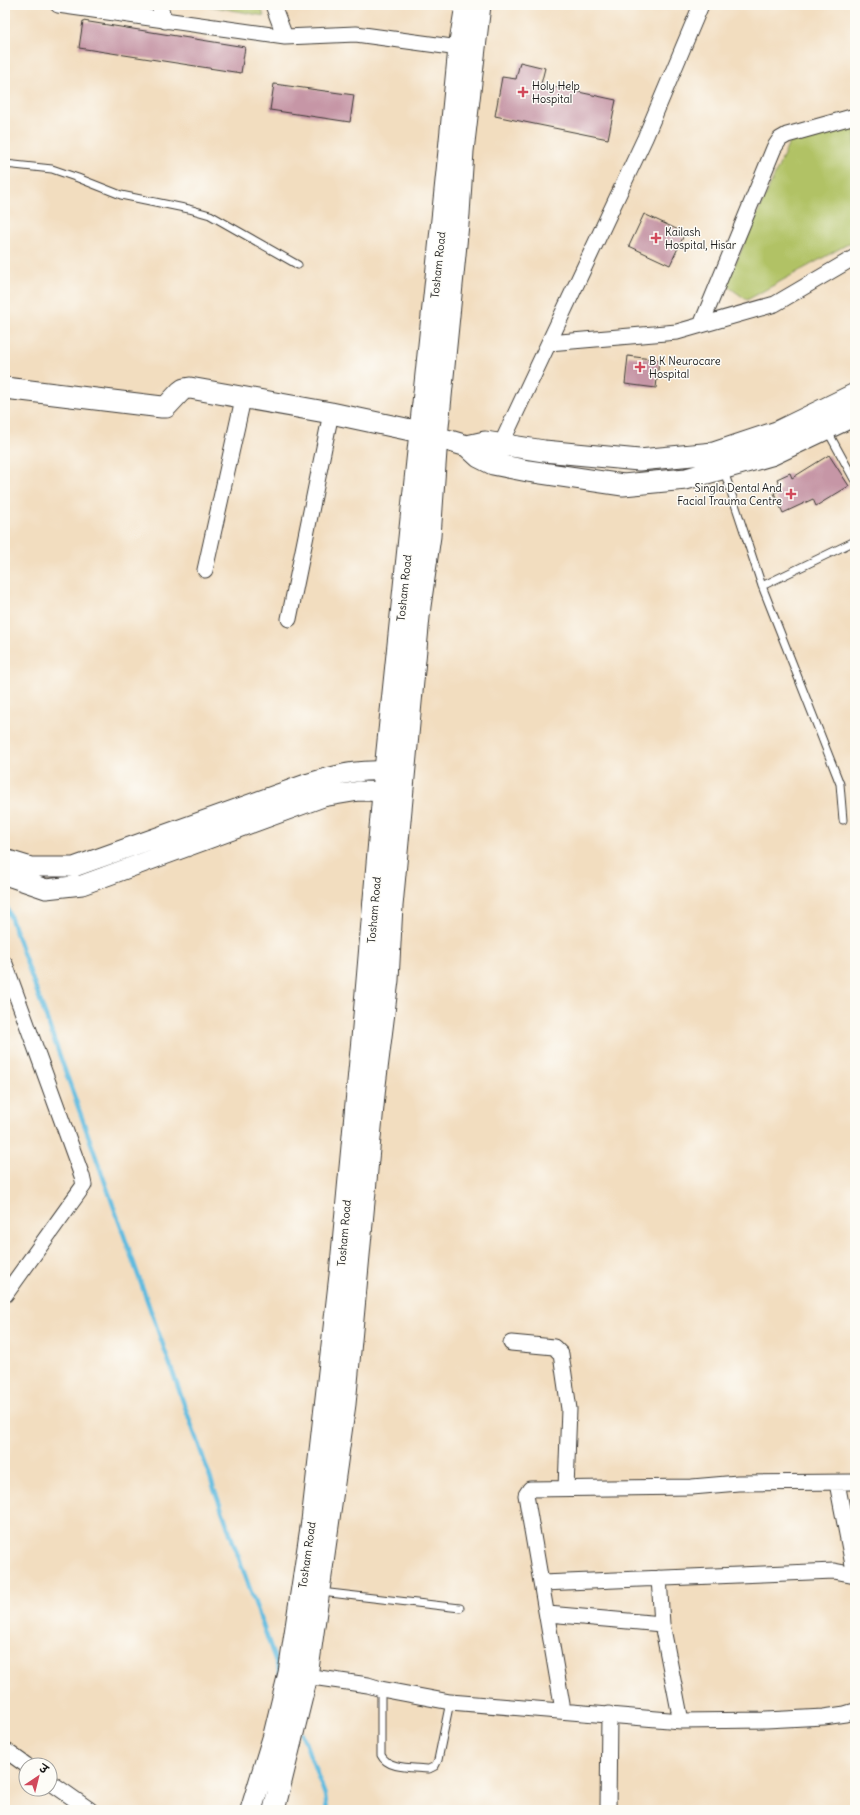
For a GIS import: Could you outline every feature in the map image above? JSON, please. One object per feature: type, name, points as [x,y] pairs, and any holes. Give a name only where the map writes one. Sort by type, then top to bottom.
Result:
[{"type":"main road","name":"Tosham Road","points":[[274,1810],[298,1675],[320,1592],[346,1389],[375,1085],[388,980],[394,771],[429,434],[459,48],[466,5]]},
{"type":"main road","name":"Tosham Road","points":[[429,434],[459,214],[463,151],[480,5]]},
{"type":"main road","points":[[5,388],[162,407],[166,407],[184,389],[190,388],[243,399],[330,413],[429,434],[467,446],[479,457],[493,464],[623,485],[686,479],[771,455],[822,421],[855,394]]},
{"type":"main road","points":[[467,446],[485,442],[544,451],[639,460],[714,452],[777,432],[855,415]]},
{"type":"main road","points":[[564,476],[568,453]]},
{"type":"main road","name":"Tosham Road","points":[[251,1810],[274,1735],[298,1675],[312,1521],[393,792]]},
{"type":"street","points":[[58,5],[285,37],[356,34],[459,48]]},
{"type":"street","points":[[159,5],[165,21]]},
{"type":"street","points":[[274,5],[285,37]]},
{"type":"street","points":[[493,464],[501,444],[646,138],[701,5]]},
{"type":"street","points":[[701,325],[774,148],[780,139],[787,135],[855,116]]},
{"type":"street","points":[[549,344],[677,332],[775,304],[855,257]]},
{"type":"street","points":[[205,570],[243,399]]},
{"type":"street","points":[[289,619],[330,413]]},
{"type":"street","points":[[5,859],[31,866],[74,867],[310,783],[346,773],[369,769],[394,771]]},
{"type":"street","points":[[5,875],[46,889],[82,885],[323,797],[359,791],[393,792]]},
{"type":"street","points":[[5,964],[84,1185],[5,1295]]},
{"type":"street","points":[[511,1343],[554,1347],[561,1354],[569,1409],[566,1488]]},
{"type":"street","points":[[563,1710],[548,1614],[526,1495],[530,1489],[692,1487],[738,1484],[855,1482]]},
{"type":"street","points":[[542,1583],[834,1571],[855,1575],[837,1483]]},
{"type":"street","points":[[659,1578],[662,1624],[681,1721]]},
{"type":"street","points":[[548,1614],[662,1624]]},
{"type":"street","points":[[298,1675],[368,1685],[381,1689],[450,1702],[563,1710],[681,1721],[766,1720],[824,1717],[855,1711]]},
{"type":"street","points":[[608,1810],[609,1714]]},
{"type":"street","points":[[5,1750],[18,1759]]},
{"type":"street","points":[[58,1788],[90,1810]]},
{"type":"lane","points":[[5,164],[52,170],[78,178],[121,195],[189,209],[210,215],[298,265]]},
{"type":"lane","points":[[822,421],[855,481]]},
{"type":"lane","points":[[723,469],[762,586],[840,784],[843,820]]},
{"type":"lane","points":[[762,586],[855,541]]},
{"type":"lane","points":[[320,1592],[460,1608]]},
{"type":"lane","points":[[381,1689],[381,1755],[383,1760],[390,1764],[429,1769],[435,1766],[438,1760],[450,1702]]},
{"type":"green space","points":[[204,5],[260,5],[264,16]]},
{"type":"green space","points":[[855,123],[855,240],[747,300],[726,285],[789,143]]},
{"type":"building","points":[[83,21],[245,47],[241,73],[79,48]]},
{"type":"building","points":[[520,62],[545,68],[541,84],[616,100],[608,139],[495,116],[502,77],[516,79]]},
{"type":"building","points":[[274,84],[354,95],[350,122],[270,110]]},
{"type":"building","points":[[644,214],[685,233],[670,265],[629,246]]},
{"type":"building","points":[[628,356],[659,360],[656,388],[625,384]]},
{"type":"building","points":[[829,455],[849,486],[816,506],[813,499],[783,513],[774,493],[781,489],[777,479],[790,473],[792,478]]},
{"type":"waterway","points":[[5,902],[281,1676]]},
{"type":"waterway","points":[[302,1734],[325,1795],[327,1810]]},
{"type":"place","name":"Holy Help Hospital","points":[[523,92]]},
{"type":"place","name":"Kailash Hospital, Hisar","points":[[656,238]]},
{"type":"place","name":"B K Neurocare Hospital","points":[[640,367]]},
{"type":"place","name":"Singla Dental And Facial Trauma Centre","points":[[791,494]]}]
